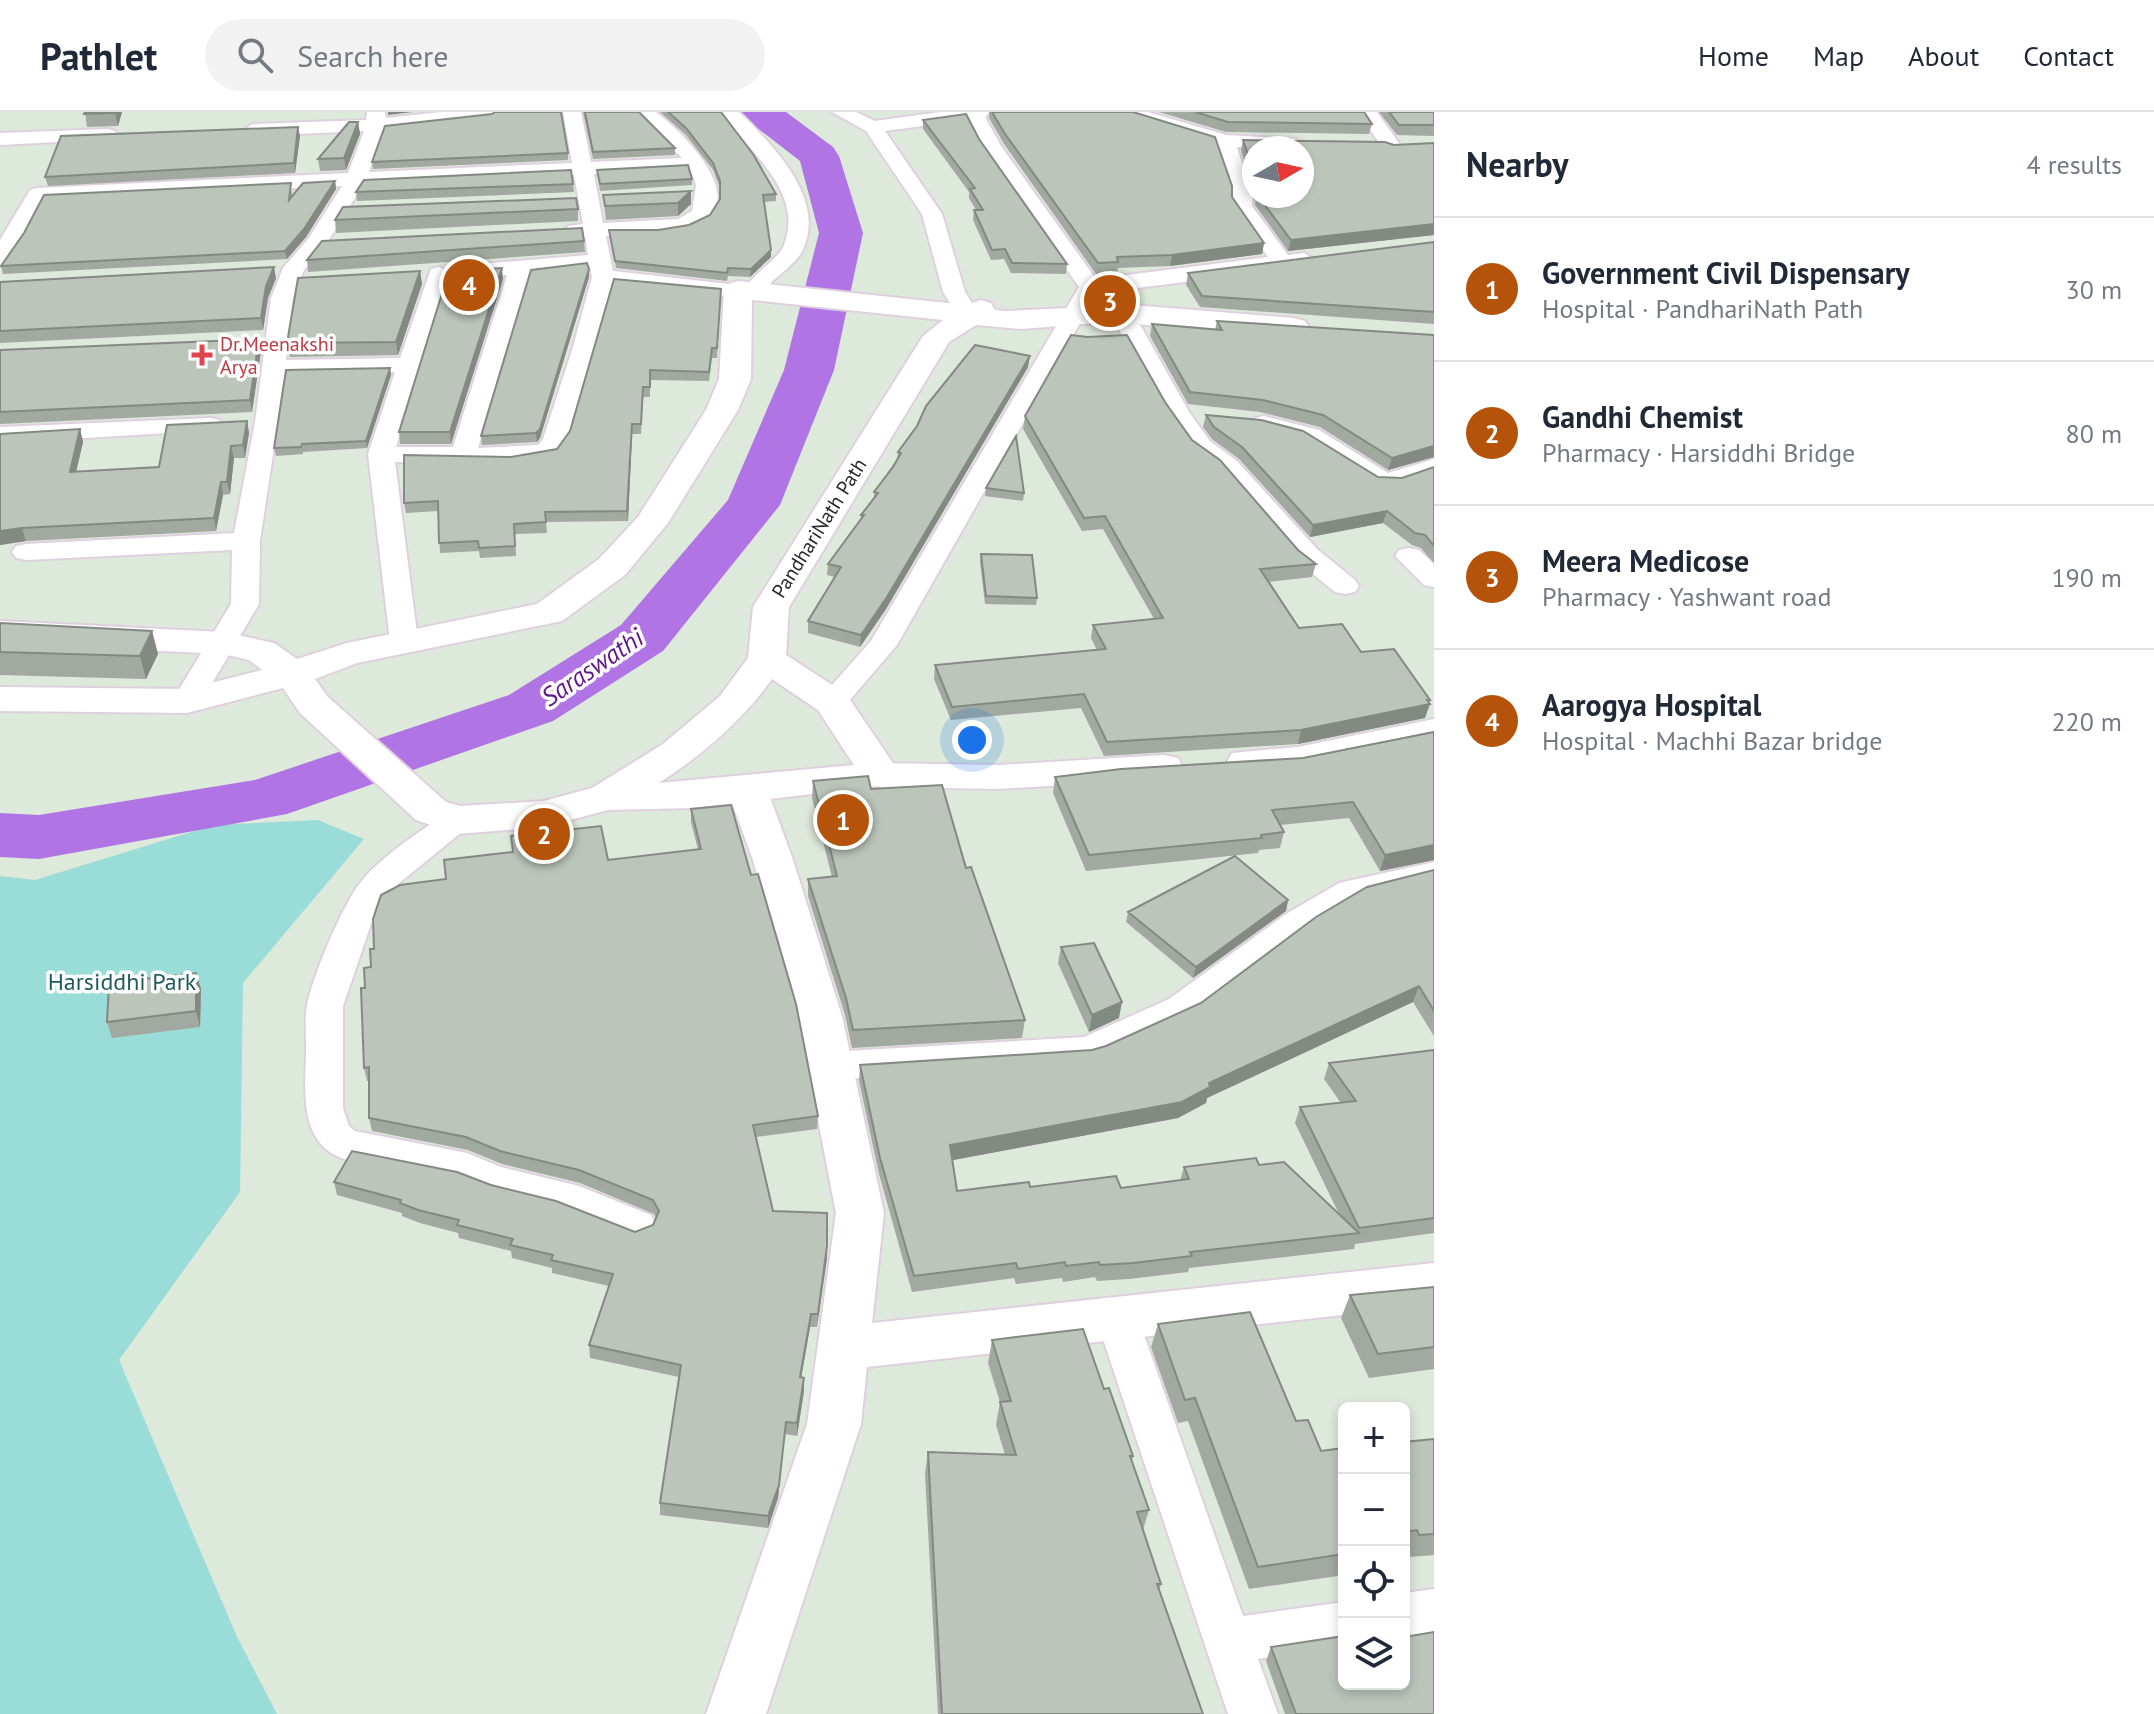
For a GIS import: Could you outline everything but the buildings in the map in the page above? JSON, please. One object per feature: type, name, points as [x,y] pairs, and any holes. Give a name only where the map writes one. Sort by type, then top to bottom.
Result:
[{"type":"main road","points":[[0,632],[223,643],[261,651],[347,654],[549,613],[612,567],[651,523],[722,410],[735,379],[752,292],[968,314],[995,321],[1048,320],[1072,314],[1111,313],[1324,334],[1115,328],[1072,314]]},
{"type":"main road","name":"PandhariNath Path","points":[[767,659],[771,607],[938,336],[968,314]]},
{"type":"main road","points":[[261,651],[444,815],[544,814],[607,797],[694,795],[881,775],[832,702],[767,659],[734,704],[677,753],[607,797]]},
{"type":"main road","points":[[0,699],[187,701],[227,692],[303,689],[347,654]]},
{"type":"street","points":[[237,131],[492,112]]},
{"type":"street","points":[[381,454],[512,456],[546,452],[555,440],[585,347],[602,268],[572,112]]},
{"type":"street","points":[[549,232],[683,225],[701,215],[697,163],[680,143],[644,112]]},
{"type":"street","points":[[408,276],[602,268],[752,292],[763,274],[793,250],[799,232],[795,209],[774,161],[728,112]]},
{"type":"street","points":[[841,112],[873,127],[932,214],[954,292],[968,314]]},
{"type":"street","points":[[973,112],[991,147],[1090,287]]},
{"type":"street","points":[[873,127],[981,112]]},
{"type":"street","points":[[1128,112],[1225,141],[1316,143]]},
{"type":"street","points":[[1361,145],[1398,146],[1367,112]]},
{"type":"street","points":[[187,701],[245,604],[246,541],[267,422],[282,298],[291,275],[316,243],[356,179],[376,119]]},
{"type":"street","points":[[0,139],[18,132],[129,134]]},
{"type":"street","points":[[1225,141],[1243,196],[1242,206],[1282,262]]},
{"type":"street","points":[[0,259],[37,194],[697,163]]},
{"type":"street","points":[[338,210],[368,209]]},
{"type":"street","points":[[316,243],[347,241]]},
{"type":"street","points":[[832,702],[883,645],[1090,287],[1328,257]]},
{"type":"street","points":[[463,455],[520,269]]},
{"type":"street","points":[[263,270],[318,281]]},
{"type":"street","points":[[404,641],[381,454],[407,365],[439,274]]},
{"type":"street","points":[[1130,328],[1177,413],[1201,446],[1228,466],[1307,555],[1345,586]]},
{"type":"street","points":[[246,341],[277,340]]},
{"type":"street","points":[[274,367],[407,365]]},
{"type":"street","points":[[1177,413],[1260,422],[1310,435],[1384,481],[1434,467]]},
{"type":"street","points":[[0,435],[267,422]]},
{"type":"street","points":[[26,552],[246,541]]},
{"type":"street","points":[[1409,556],[1434,579]]},
{"type":"street","points":[[881,775],[999,777],[1298,759],[1434,731]]},
{"type":"street","points":[[736,1714],[834,1424],[860,1213],[811,987],[773,860],[747,789]]},
{"type":"street","points":[[444,815],[370,894],[354,924],[325,1006],[324,1108],[327,1122],[333,1134],[344,1144],[467,1168],[493,1180],[565,1197],[637,1226]]},
{"type":"street","points":[[830,1066],[1089,1050],[1182,1008],[1298,922],[1351,891],[1434,873]]},
{"type":"street","points":[[843,1348],[1434,1284]]},
{"type":"street","points":[[1117,1318],[1253,1714]]},
{"type":"street","points":[[1410,1614],[1434,1611]]},
{"type":"street","points":[[1228,1641],[1338,1625]]},
{"type":"green space","name":"Harsiddhi Park","points":[[318,820],[364,839],[243,983],[240,1192],[119,1360],[237,1637],[277,1714],[0,1714],[0,876],[35,880],[214,825]]},
{"type":"waterway","name":"Saraswathi","points":[[0,835],[39,837],[264,799],[531,708],[642,638],[753,505],[809,370],[841,233],[819,156],[761,112]]},
{"type":"place","name":"Aarogya Hospital","points":[[469,285]]},
{"type":"place","name":"Meera Medicose","points":[[1110,301]]},
{"type":"place","name":"Dr.Meenakshi Arya","points":[[202,355]]},
{"type":"place","name":"Government Civil Dispensary","points":[[843,820]]},
{"type":"place","name":"Gandhi Chemist","points":[[544,834]]}]
